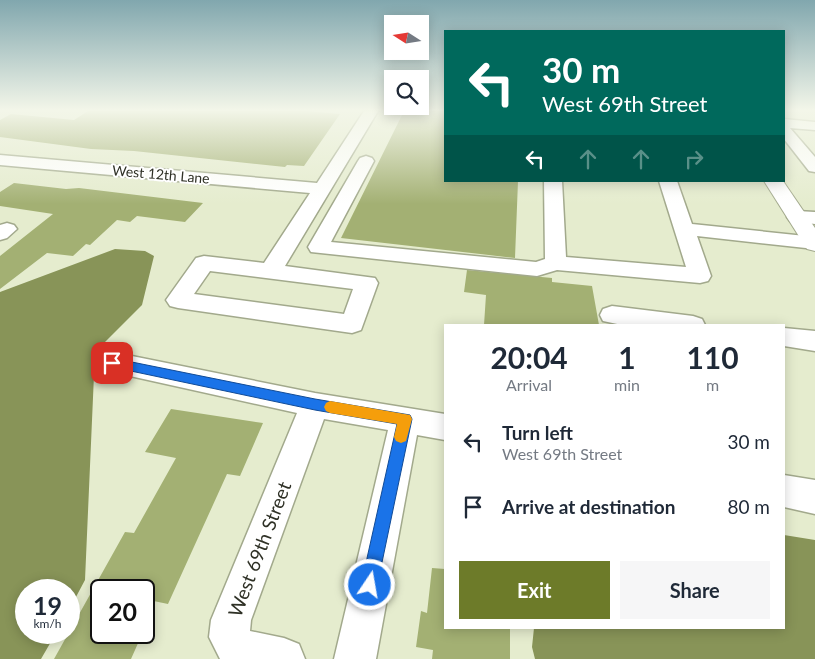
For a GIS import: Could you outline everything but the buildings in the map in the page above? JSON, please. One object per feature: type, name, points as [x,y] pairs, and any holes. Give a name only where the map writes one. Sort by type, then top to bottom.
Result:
[{"type":"main road","points":[[775,182],[806,218],[815,243]]},
{"type":"street","points":[[271,270],[351,142]]},
{"type":"street","points":[[794,142],[815,167]]},
{"type":"street","name":"West 12th Lane","points":[[0,160],[321,189]]},
{"type":"street","points":[[366,161],[318,247],[537,269],[556,263],[700,276],[668,182]]},
{"type":"street","points":[[553,182],[556,263]]},
{"type":"street","points":[[684,230],[815,243]]},
{"type":"street","points":[[204,263],[271,270],[367,283],[352,324],[178,300],[204,263]]},
{"type":"street","points":[[612,314],[686,324]]},
{"type":"street","points":[[785,337],[815,341]]},
{"type":"street","points":[[112,363],[315,404],[444,427]]},
{"type":"street","name":"West 69th Street","points":[[284,659],[238,649],[229,637],[230,628],[231,620],[315,404]]},
{"type":"street","points":[[354,659],[405,419]]},
{"type":"street","points":[[785,491],[815,497]]},
{"type":"shaded area","points":[[115,249],[145,251],[154,256],[142,305],[95,352],[85,580],[80,589],[80,579],[15,579],[15,644],[50,644],[41,659],[0,659],[0,292]]},
{"type":"shaded area","points":[[785,535],[815,540],[815,659],[535,659],[532,647],[534,629],[785,629]]},
{"type":"slow traffic","points":[[330,407],[405,419],[401,437]]},
{"type":"route","points":[[112,363],[315,404],[405,419],[370,585]]}]
